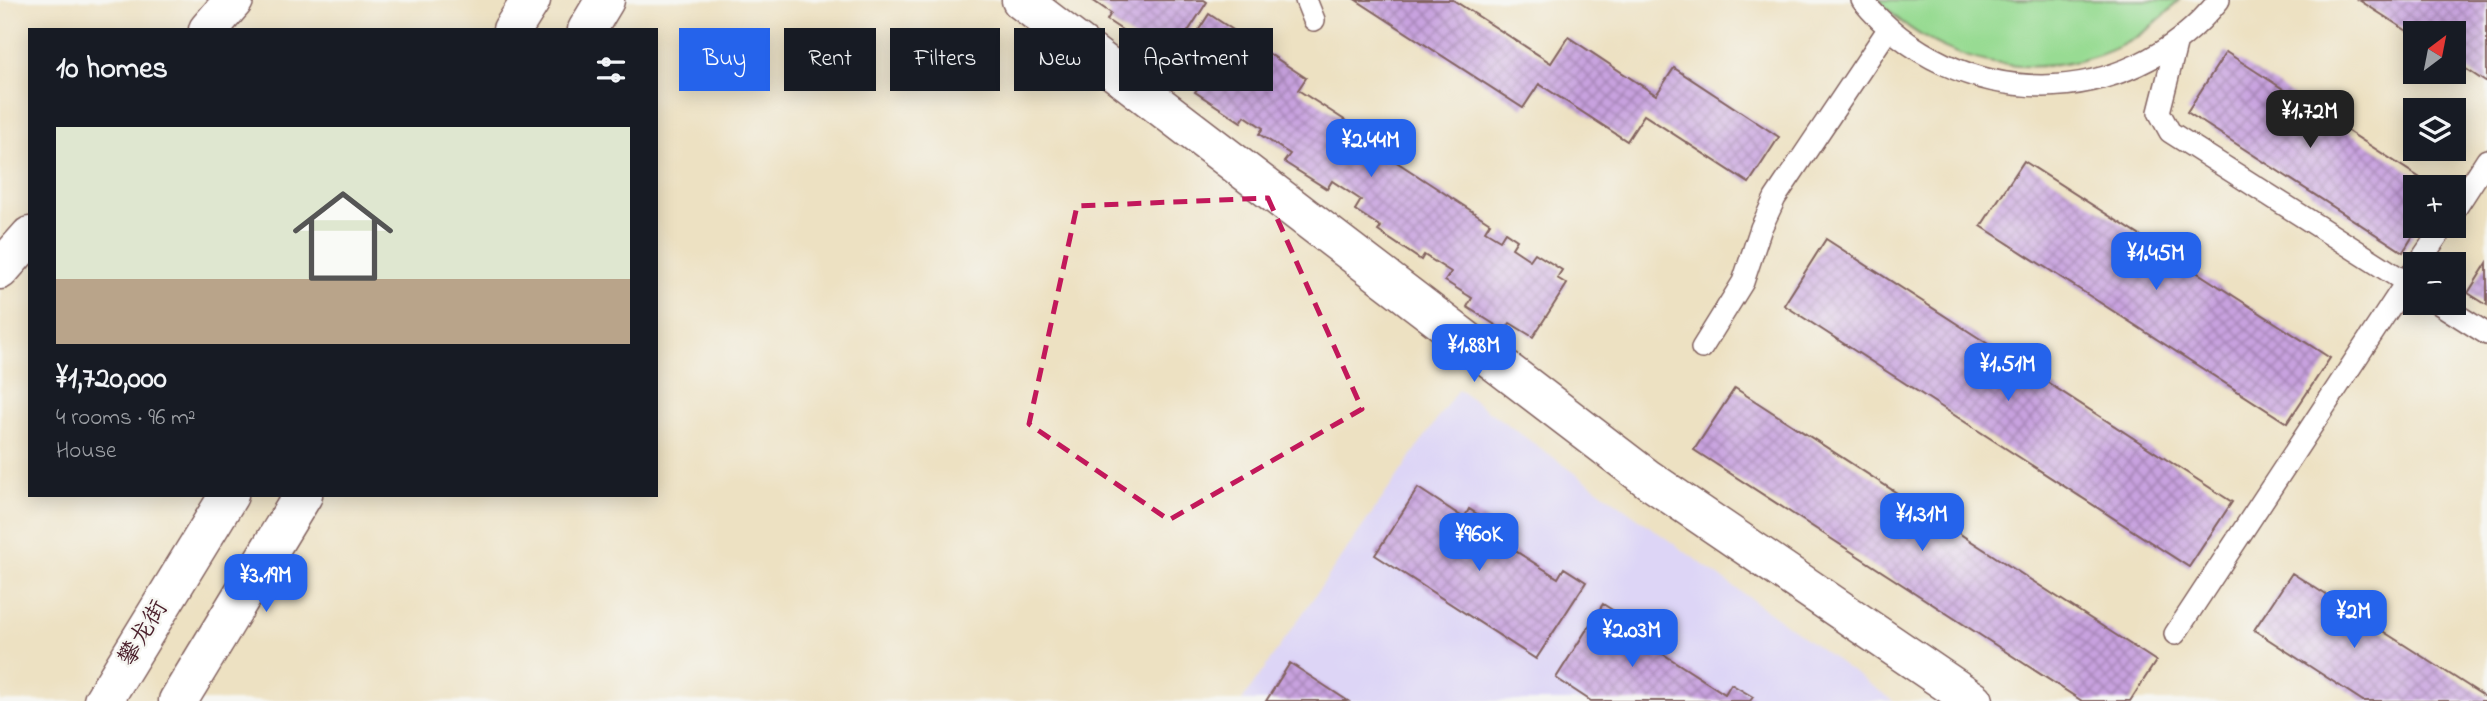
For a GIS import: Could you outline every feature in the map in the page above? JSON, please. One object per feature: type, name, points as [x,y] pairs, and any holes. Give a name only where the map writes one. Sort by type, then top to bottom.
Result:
[{"type":"street","points":[[210,28],[234,0]]},
{"type":"street","points":[[513,28],[531,0]]},
{"type":"street","points":[[588,28],[605,0]]},
{"type":"street","points":[[1021,0],[1648,479],[1974,701]]},
{"type":"street","points":[[0,270],[28,238]]},
{"type":"street","name":"攀龙街","points":[[103,701],[228,497]]},
{"type":"street","points":[[178,701],[302,497]]},
{"type":"lane","points":[[1306,0],[1314,20]]},
{"type":"lane","points":[[1862,0],[1889,28],[1918,50],[1950,68],[1984,79],[2020,86],[2056,86],[2092,81],[2126,70],[2177,41],[2219,0]]},
{"type":"lane","points":[[1702,348],[1743,282],[1774,198],[1889,28]]},
{"type":"lane","points":[[2177,41],[2160,112],[2170,132],[2403,274]]},
{"type":"lane","points":[[2466,192],[2487,160]]},
{"type":"lane","points":[[2175,634],[2403,293]]},
{"type":"lane","points":[[2457,315],[2487,334]]},
{"type":"highlighted area","points":[[1268,198],[1362,409],[1169,520],[1029,424],[1077,206]]},
{"type":"shaded area","points":[[1458,389],[1854,673],[1894,701],[1242,701]]},
{"type":"green space","points":[[1878,0],[2179,0],[2147,30],[2111,50],[2071,63],[2029,66],[1988,62],[1948,49],[1910,28]]},
{"type":"building","points":[[1092,0],[1207,2],[1190,28],[1119,28],[1107,20],[1111,13]]},
{"type":"building","points":[[1356,0],[1453,0],[1551,63],[1568,37],[1656,95],[1674,68],[1779,137],[1749,183],[1644,115],[1627,141],[1539,84],[1523,108]]},
{"type":"building","points":[[2359,0],[2487,0],[2487,83],[2466,69],[2466,21],[2403,21],[2403,28]]},
{"type":"building","points":[[1209,14],[1230,28],[1200,28]]},
{"type":"building","points":[[2226,52],[2416,175],[2403,175],[2403,238],[2412,238],[2403,252],[2187,112]]},
{"type":"building","points":[[1273,56],[1306,78],[1298,90],[1396,153],[1392,159],[1490,223],[1485,231],[1500,240],[1505,232],[1517,240],[1512,248],[1530,260],[1535,253],[1562,270],[1557,278],[1567,284],[1533,337],[1510,323],[1505,331],[1467,307],[1472,298],[1445,281],[1451,272],[1424,255],[1421,260],[1378,231],[1381,227],[1355,210],[1361,200],[1332,181],[1327,189],[1284,162],[1290,154],[1259,134],[1263,128],[1245,116],[1241,122],[1195,92],[1273,91]]},
{"type":"building","points":[[2024,161],[2330,358],[2287,423],[1981,226]]},
{"type":"building","points":[[1826,239],[2232,502],[2189,567],[1784,305]]},
{"type":"building","points":[[2487,263],[2487,305],[2468,293]]},
{"type":"building","points":[[1735,388],[2156,661],[2130,701],[2082,701],[1694,450]]},
{"type":"building","points":[[1418,488],[1464,518],[1469,509],[1490,522],[1484,531],[1558,578],[1564,568],[1586,582],[1536,659],[1375,555]]},
{"type":"building","points":[[2292,573],[2487,698],[2487,701],[2363,701],[2254,630]]},
{"type":"building","points":[[1603,604],[1625,618],[1620,626],[1725,694],[1731,684],[1753,697],[1750,701],[1591,701],[1556,678]]},
{"type":"building","points":[[1290,663],[1348,701],[1266,701]]}]
